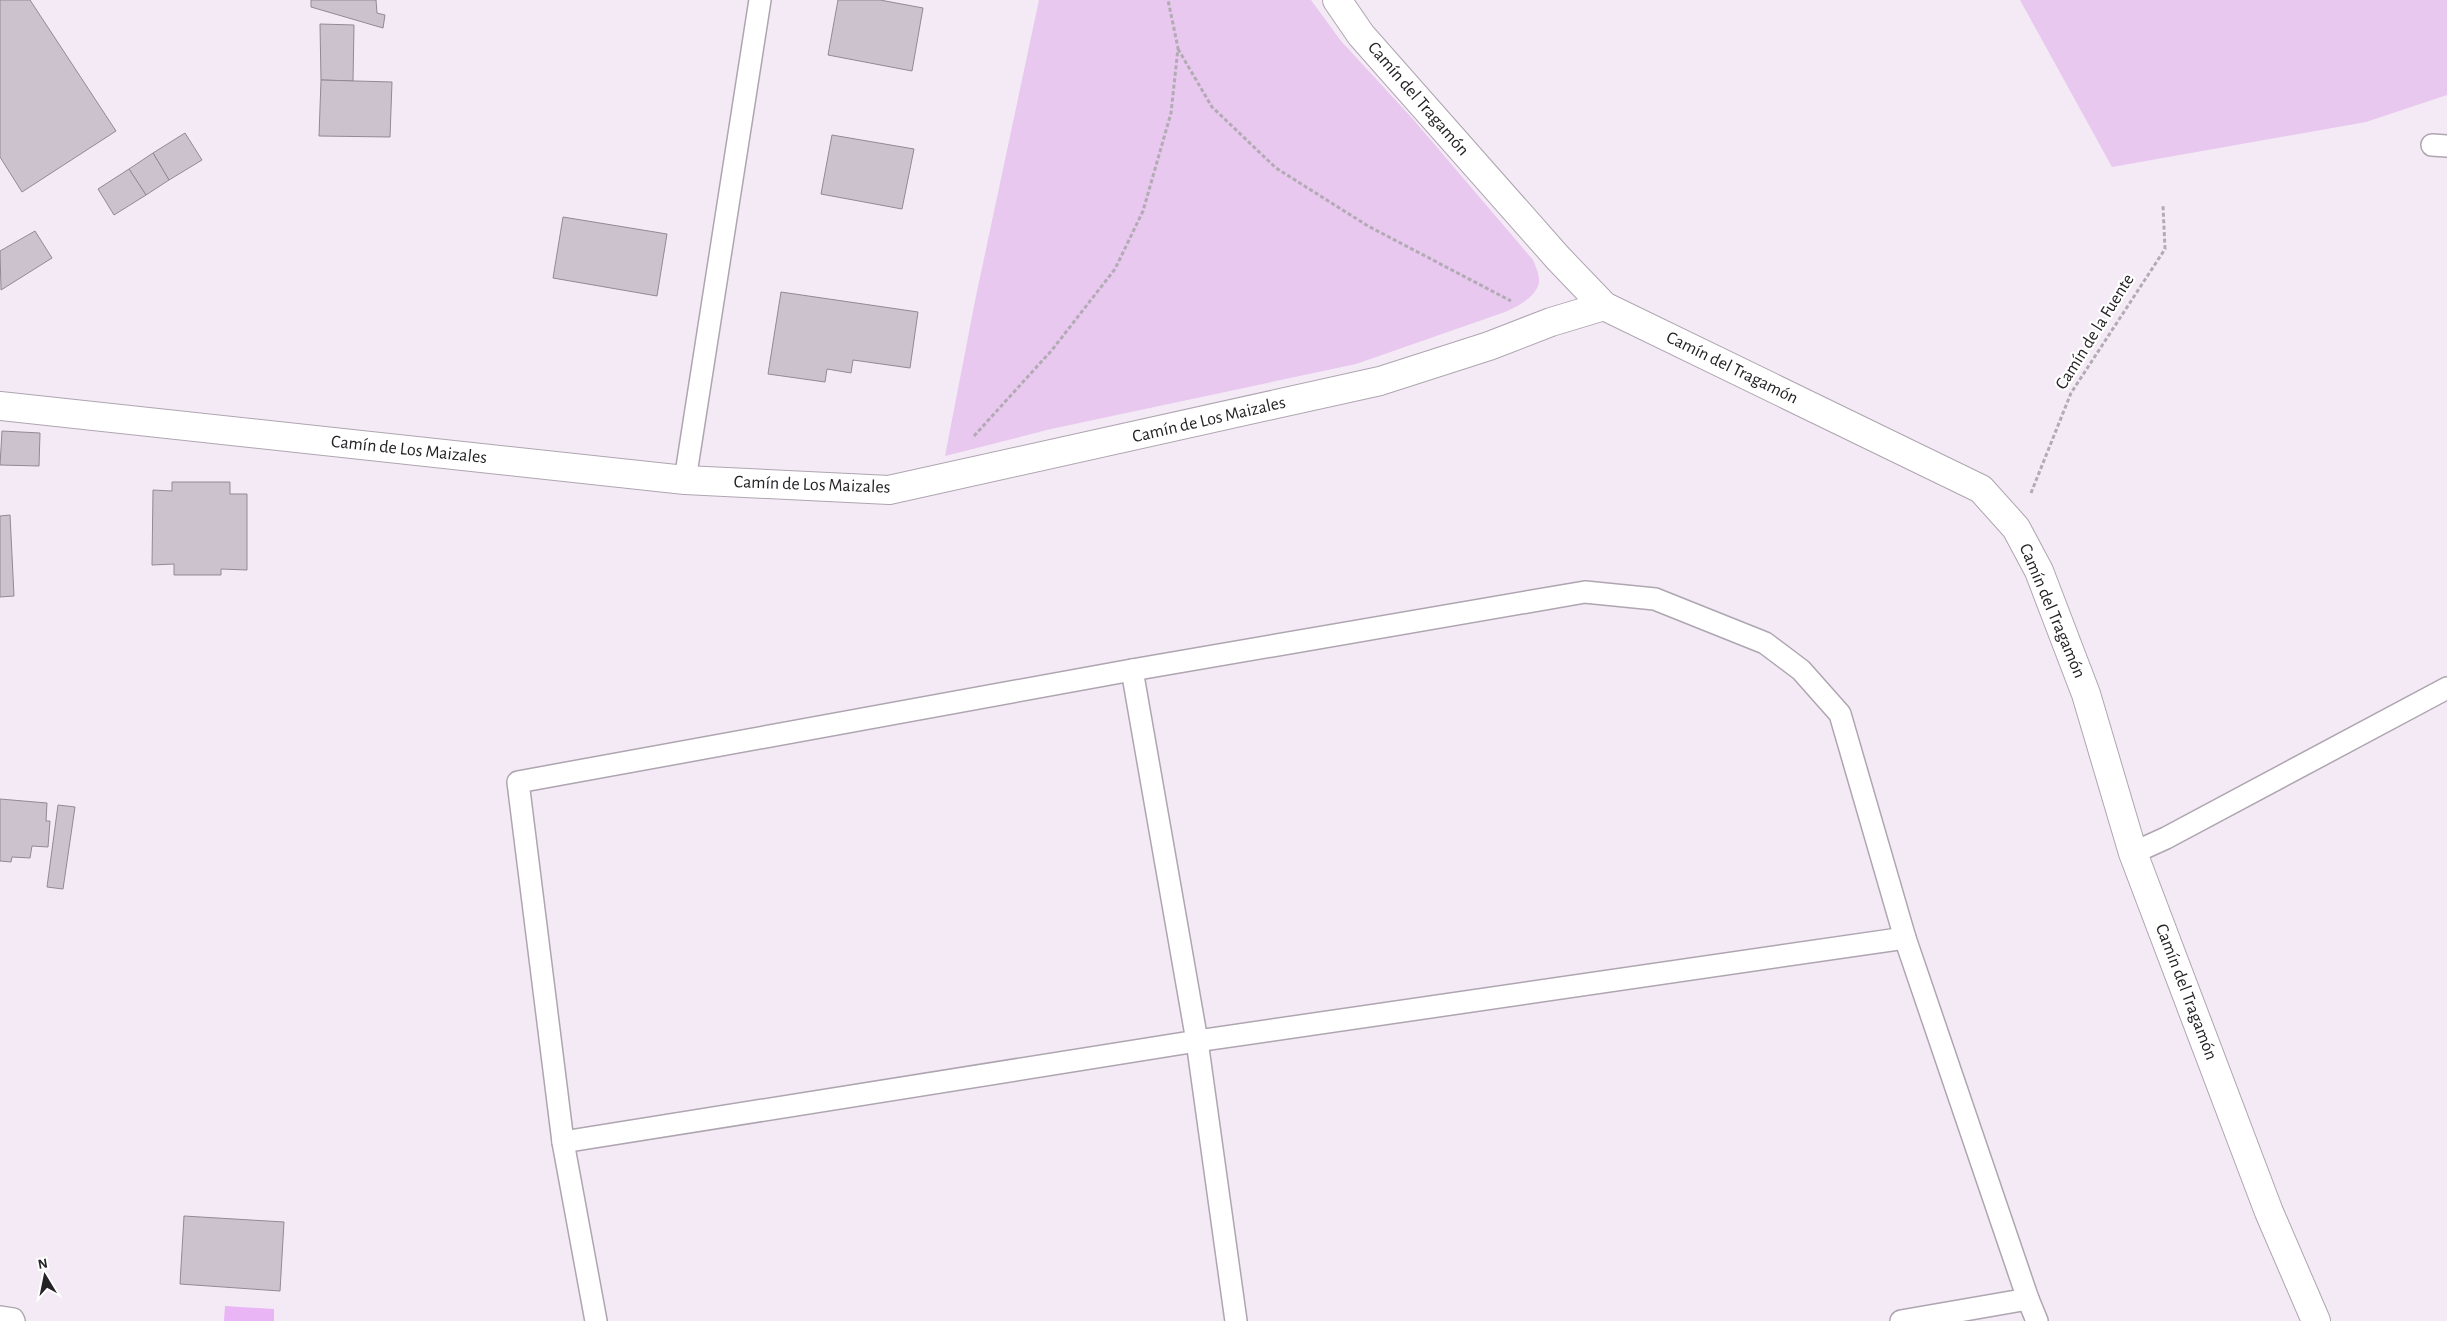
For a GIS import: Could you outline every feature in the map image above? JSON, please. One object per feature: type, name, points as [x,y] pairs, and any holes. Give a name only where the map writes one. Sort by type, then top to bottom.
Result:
[{"type":"street","name":"Camín del Tragamón","points":[[1337,0],[1361,35],[1558,258],[1604,306],[1981,489],[2016,528],[2039,571],[2086,694],[2133,853],[2269,1212],[2316,1321]]},
{"type":"street","name":"Camín de Los Maizales","points":[[0,406],[685,480],[888,490],[1380,381],[1488,346],[1551,322],[1604,306]]},
{"type":"lane","points":[[685,480],[760,0]]},
{"type":"lane","points":[[596,1321],[563,1142],[518,782],[1132,670],[1586,592],[1655,599],[1764,643],[1801,670],[1840,714],[1905,938],[2037,1321]]},
{"type":"lane","points":[[1132,670],[1197,1041],[1236,1321]]},
{"type":"lane","points":[[2133,853],[2166,838],[2447,688]]},
{"type":"lane","points":[[563,1142],[1197,1041],[1905,938]]},
{"type":"lane","points":[[1901,1321],[2028,1299]]},
{"type":"lane","points":[[0,1317],[13,1319],[14,1321]]},
{"type":"path","points":[[1168,0],[1178,48],[1212,108],[1276,168],[1368,226],[1551,322]]},
{"type":"path","points":[[959,475],[969,441],[1052,350],[1115,269],[1143,211],[1169,122],[1178,48]]},
{"type":"path","name":"Camín de la Fuente","points":[[2016,528],[2071,393],[2165,249],[2163,205]]},
{"type":"shaded area","points":[[1039,0],[1311,0],[1341,41],[1412,118],[1533,260],[1539,277],[1536,290],[1527,300],[1505,312],[1356,364],[1051,429],[945,456],[976,296]]},
{"type":"shaded area","points":[[2020,0],[2447,0],[2447,95],[2366,122],[2112,167]]},
{"type":"shaded area","points":[[225,1306],[274,1309],[274,1321],[224,1321]]},
{"type":"building","points":[[0,0],[30,0],[116,131],[22,192],[0,157]]},
{"type":"building","points":[[311,0],[376,0],[377,13],[385,15],[383,28],[311,7]]},
{"type":"building","points":[[838,0],[880,0],[923,8],[912,71],[828,55]]},
{"type":"building","points":[[320,24],[354,25],[353,81],[321,80]]},
{"type":"building","points":[[321,80],[392,82],[390,137],[319,136]]},
{"type":"building","points":[[185,133],[202,160],[169,180],[153,153]]},
{"type":"building","points":[[832,135],[914,149],[902,209],[821,194]]},
{"type":"building","points":[[153,153],[169,180],[146,195],[129,169]]},
{"type":"building","points":[[129,169],[146,195],[114,215],[98,189]]},
{"type":"building","points":[[563,217],[667,234],[657,296],[553,278]]},
{"type":"building","points":[[35,231],[52,258],[1,290],[0,251]]},
{"type":"building","points":[[781,292],[918,312],[910,368],[853,360],[851,373],[827,369],[825,382],[768,374]]},
{"type":"building","points":[[2,431],[40,433],[39,466],[0,465]]},
{"type":"building","points":[[172,482],[230,482],[230,494],[247,494],[247,570],[221,569],[221,575],[174,575],[174,564],[152,565],[153,490],[172,491]]},
{"type":"building","points":[[10,515],[14,596],[0,597],[0,516]]},
{"type":"building","points":[[0,799],[47,803],[46,821],[50,821],[48,847],[32,846],[30,858],[12,857],[11,862],[0,861]]},
{"type":"building","points":[[58,805],[75,807],[63,889],[47,887]]},
{"type":"building","points":[[184,1216],[284,1222],[280,1291],[180,1284]]}]
